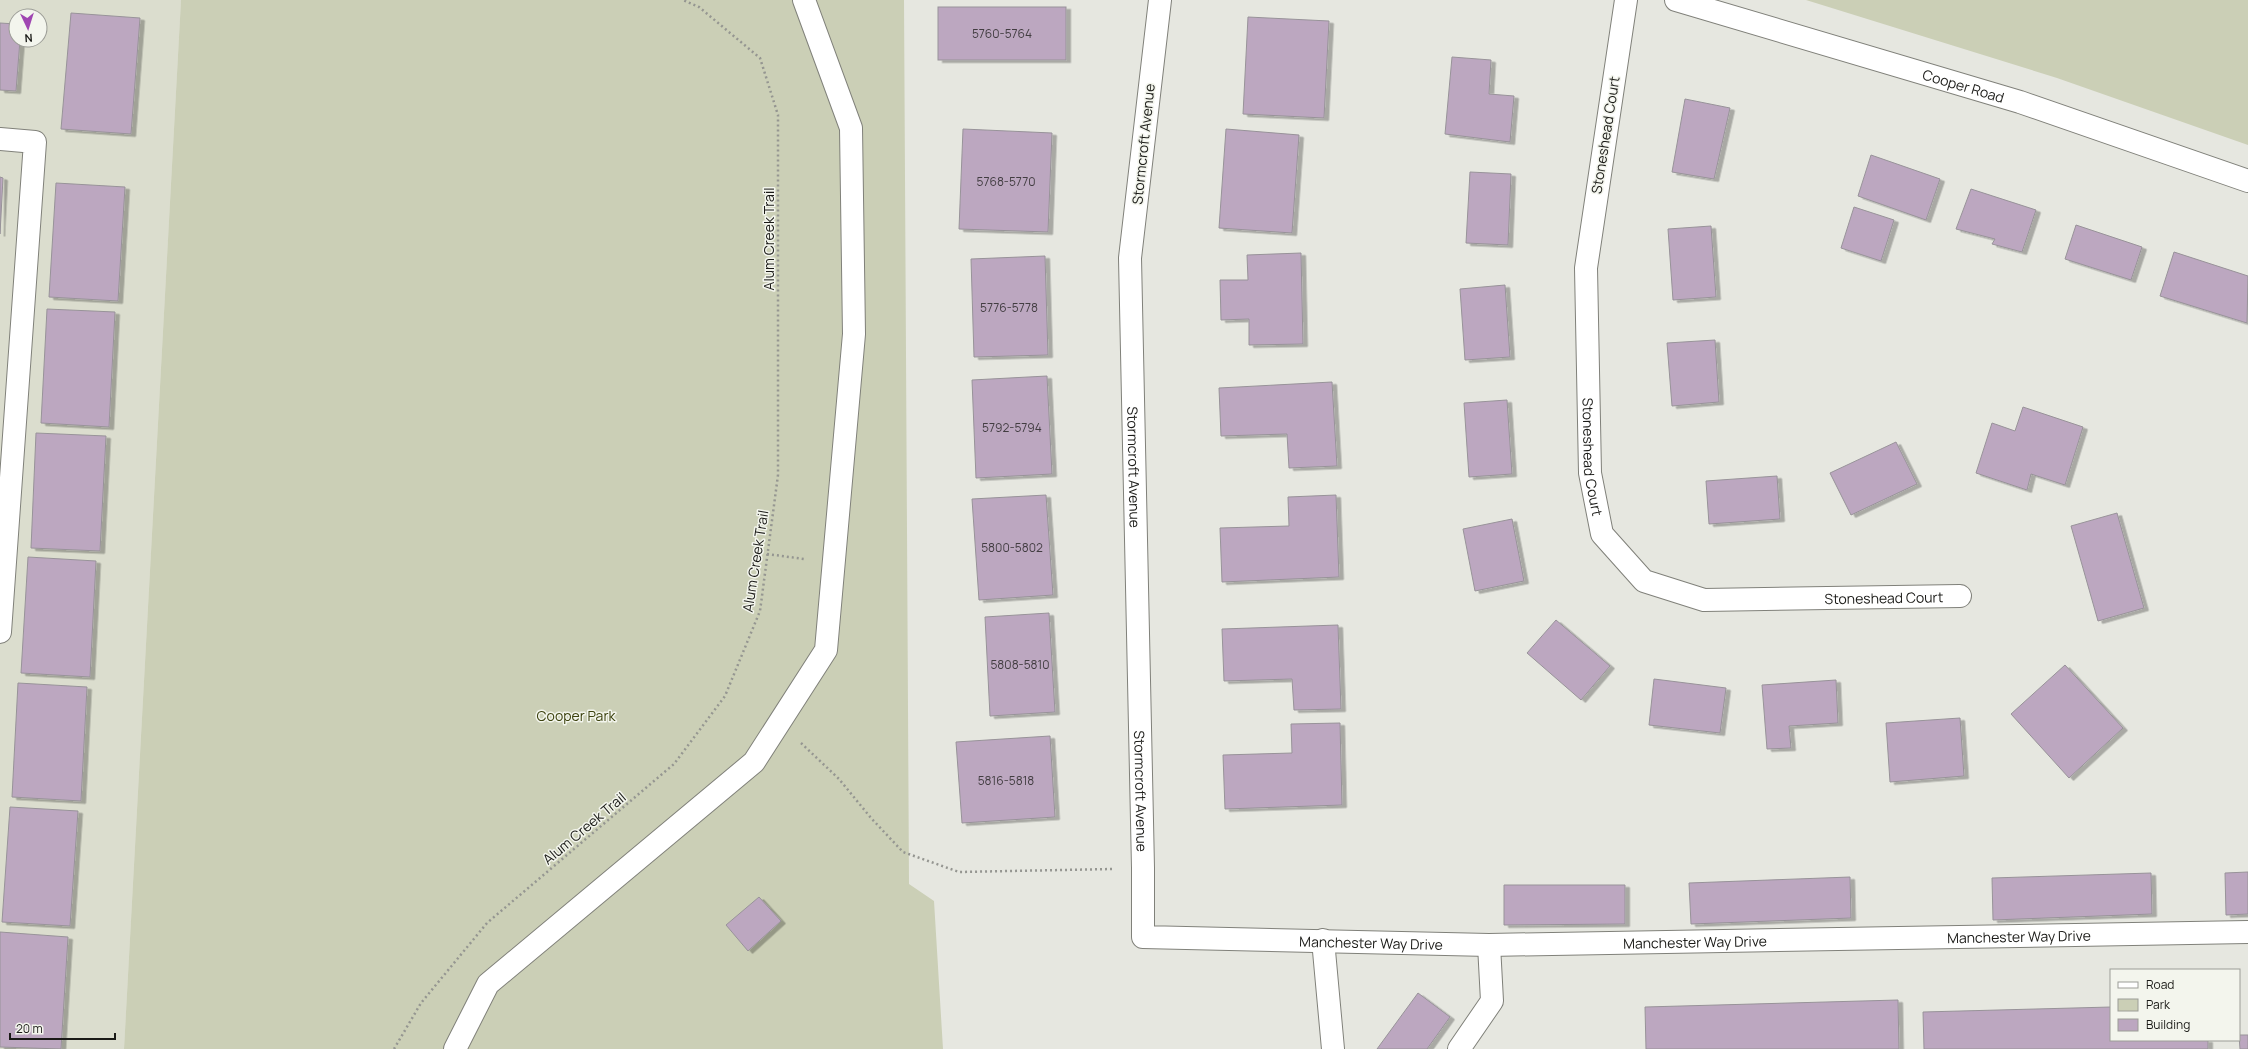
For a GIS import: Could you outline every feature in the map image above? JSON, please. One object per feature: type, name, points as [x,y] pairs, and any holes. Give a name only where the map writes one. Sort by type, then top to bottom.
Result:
[{"type":"street","points":[[455,1049],[488,984],[754,762],[826,650],[854,334],[851,128],[804,0]]},
{"type":"street","name":"Stormcroft Avenue","points":[[1143,937],[1143,868],[1130,258],[1160,0]]},
{"type":"street","name":"Stoneshead Court","points":[[1626,0],[1586,268],[1590,472],[1602,534],[1644,581],[1704,600],[1960,596]]},
{"type":"street","name":"Cooper Road","points":[[1676,0],[2020,102],[2248,181]]},
{"type":"street","points":[[0,140],[35,142],[0,632]]},
{"type":"street","name":"Manchester Way Drive","points":[[1143,937],[1489,945],[2248,932]]},
{"type":"street","points":[[1323,940],[1333,1049]]},
{"type":"street","points":[[1458,1049],[1492,1001],[1489,945]]},
{"type":"path","name":"Alum Creek Trail","points":[[394,1049],[421,1003],[487,923],[674,764],[725,696],[760,611],[778,475],[778,115],[760,58],[699,7],[683,0]]},
{"type":"path","points":[[767,554],[834,564]]},
{"type":"path","points":[[776,728],[800,742],[839,779],[871,818],[903,852],[959,872],[1143,868]]},
{"type":"shaded area","points":[[0,0],[181,0],[124,1049],[0,1049]]},
{"type":"green space","name":"Cooper Park","points":[[181,0],[904,0],[909,884],[934,901],[943,1049],[124,1049]]},
{"type":"green space","points":[[1806,0],[2248,0],[2248,145],[2057,78]]},
{"type":"building","points":[[938,7],[1066,7],[1066,60],[938,60]]},
{"type":"building","points":[[71,13],[140,18],[131,134],[61,129]]},
{"type":"building","points":[[1248,17],[1329,21],[1324,118],[1243,114]]},
{"type":"building","points":[[0,23],[8,24],[8,48],[19,48],[16,91],[0,90]]},
{"type":"building","points":[[1452,57],[1491,60],[1489,94],[1514,96],[1510,142],[1445,134]]},
{"type":"building","points":[[1685,99],[1730,108],[1714,179],[1672,172]]},
{"type":"building","points":[[963,129],[1052,133],[1048,232],[959,229]]},
{"type":"building","points":[[1226,129],[1299,135],[1292,233],[1219,228]]},
{"type":"building","points":[[1871,155],[1940,179],[1926,220],[1858,196]]},
{"type":"building","points":[[1470,172],[1511,174],[1508,245],[1466,243]]},
{"type":"building","points":[[0,177],[3,178],[0,234]]},
{"type":"building","points":[[56,183],[125,187],[118,301],[49,297]]},
{"type":"building","points":[[1971,189],[2036,210],[2022,252],[1992,244],[1995,239],[1956,229]]},
{"type":"building","points":[[1854,207],[1894,220],[1881,261],[1841,248]]},
{"type":"building","points":[[2076,225],[2142,247],[2131,280],[2065,259]]},
{"type":"building","points":[[1711,226],[1716,297],[1673,300],[1668,229]]},
{"type":"building","points":[[2174,252],[2248,276],[2247,323],[2160,296]]},
{"type":"building","points":[[1301,253],[1303,344],[1249,345],[1249,319],[1221,320],[1220,280],[1248,280],[1247,255]]},
{"type":"building","points":[[1045,256],[1048,355],[974,357],[971,259]]},
{"type":"building","points":[[1505,285],[1510,357],[1465,360],[1460,289]]},
{"type":"building","points":[[47,309],[115,312],[109,427],[41,423]]},
{"type":"building","points":[[1715,340],[1719,402],[1672,406],[1667,343]]},
{"type":"building","points":[[1047,376],[1052,474],[976,478],[972,380]]},
{"type":"building","points":[[1332,382],[1337,466],[1289,468],[1287,434],[1221,436],[1219,388]]},
{"type":"building","points":[[1507,400],[1512,474],[1469,477],[1464,403]]},
{"type":"building","points":[[2023,407],[2083,427],[2065,485],[2031,474],[2027,490],[1976,473],[1992,423],[2015,431]]},
{"type":"building","points":[[36,433],[106,436],[100,551],[31,548]]},
{"type":"building","points":[[1896,442],[1917,484],[1851,515],[1830,473]]},
{"type":"building","points":[[1777,476],[1780,519],[1709,524],[1706,481]]},
{"type":"building","points":[[1046,495],[1053,595],[979,600],[972,499]]},
{"type":"building","points":[[1336,495],[1339,577],[1222,582],[1220,528],[1289,526],[1288,497]]},
{"type":"building","points":[[2117,513],[2144,608],[2098,621],[2071,526]]},
{"type":"building","points":[[1512,519],[1524,581],[1475,591],[1463,529]]},
{"type":"building","points":[[28,557],[96,561],[90,677],[21,673]]},
{"type":"building","points":[[1049,613],[1055,712],[990,716],[985,617]]},
{"type":"building","points":[[1556,620],[1610,666],[1581,700],[1527,653]]},
{"type":"building","points":[[1338,625],[1341,709],[1294,710],[1292,679],[1224,681],[1222,629]]},
{"type":"building","points":[[2065,665],[2123,728],[2069,778],[2011,714]]},
{"type":"building","points":[[1654,679],[1726,688],[1720,733],[1649,725]]},
{"type":"building","points":[[1836,680],[1838,723],[1789,726],[1791,748],[1767,749],[1762,685]]},
{"type":"building","points":[[18,683],[87,687],[81,801],[12,797]]},
{"type":"building","points":[[1960,718],[1964,776],[1890,782],[1886,723]]},
{"type":"building","points":[[1340,723],[1342,805],[1225,809],[1223,755],[1292,753],[1291,724]]},
{"type":"building","points":[[1050,736],[1055,817],[962,823],[956,742]]},
{"type":"building","points":[[10,807],[78,811],[70,926],[2,922]]},
{"type":"building","points":[[2248,872],[2248,914],[2226,915],[2225,873]]},
{"type":"building","points":[[2151,873],[2152,914],[1993,920],[1992,878]]},
{"type":"building","points":[[1850,877],[1851,918],[1691,924],[1689,883]]},
{"type":"building","points":[[1504,885],[1625,885],[1625,924],[1504,925]]},
{"type":"building","points":[[759,897],[781,921],[748,951],[726,925]]},
{"type":"building","points":[[0,932],[68,937],[61,1049],[0,1047]]},
{"type":"building","points":[[1418,993],[1450,1017],[1427,1049],[1377,1049]]},
{"type":"building","points":[[1898,1000],[1899,1049],[1646,1049],[1645,1007]]},
{"type":"building","points":[[2110,1007],[2110,1041],[2208,1041],[2208,1049],[1924,1049],[1923,1012]]},
{"type":"building","points":[[2240,1035],[2248,1035],[2248,1049],[2240,1049]]}]
